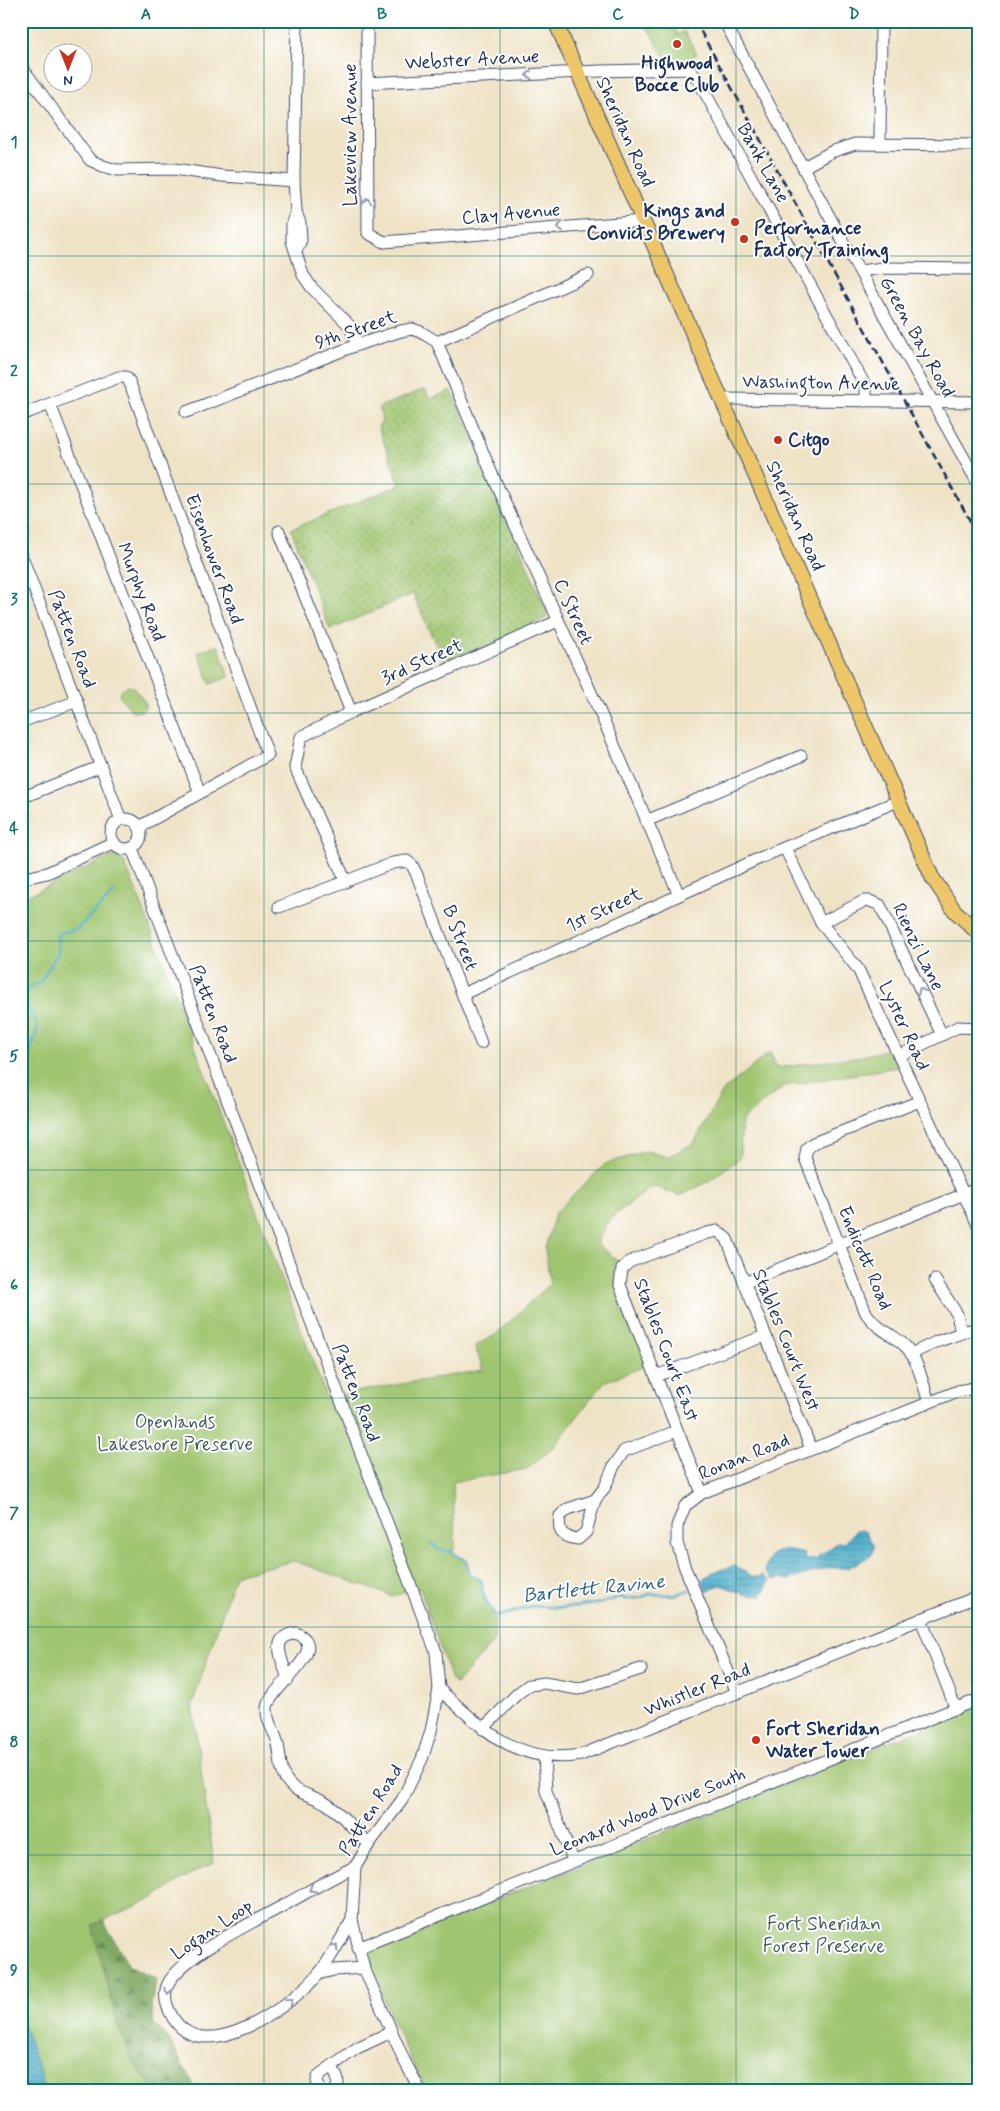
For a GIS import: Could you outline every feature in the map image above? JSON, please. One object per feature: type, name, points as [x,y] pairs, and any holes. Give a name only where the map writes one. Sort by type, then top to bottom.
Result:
[{"type":"main road","name":"Sheridan Road","points":[[556,21],[932,877],[954,910],[979,934]]},
{"type":"street","points":[[297,21],[294,181],[296,212],[300,223],[301,240],[296,251],[303,275],[312,288],[350,326],[357,345]]},
{"type":"street","name":"Lakeview Avenue","points":[[368,21],[368,233],[382,241]]},
{"type":"street","name":"Green Bay Road","points":[[724,21],[979,485]]},
{"type":"street","points":[[880,143],[881,21]]},
{"type":"street","points":[[21,66],[90,160],[103,166],[117,170],[174,169],[222,176],[294,181]]},
{"type":"street","name":"Bank Lane","points":[[578,72],[670,68],[692,71],[866,387],[866,401]]},
{"type":"street","name":"Webster Avenue","points":[[367,82],[578,72]]},
{"type":"street","points":[[804,167],[847,145],[880,143],[979,144]]},
{"type":"street","name":"Clay Avenue","points":[[382,241],[644,221]]},
{"type":"street","points":[[860,271],[883,268],[979,269]]},
{"type":"street","points":[[437,342],[588,275]]},
{"type":"street","name":"9th Street","points":[[186,412],[357,345],[401,331],[412,329],[437,342]]},
{"type":"street","name":"C Street","points":[[437,342],[492,474],[599,710],[678,895]]},
{"type":"street","name":"Eisenhower Road","points":[[50,404],[118,377],[126,377],[129,381],[268,755],[200,793]]},
{"type":"street","name":"Washington Avenue","points":[[723,399],[979,402]]},
{"type":"street","points":[[21,415],[50,404]]},
{"type":"street","name":"Murphy Road","points":[[50,404],[200,793]]},
{"type":"street","points":[[279,531],[351,712]]},
{"type":"street","name":"Patten Road","points":[[21,554],[121,820]]},
{"type":"street","name":"3rd Street","points":[[346,882],[295,767],[301,737],[351,712],[558,621]]},
{"type":"street","points":[[21,722],[77,701]]},
{"type":"street","points":[[646,821],[801,756]]},
{"type":"street","points":[[21,798],[101,766]]},
{"type":"street","points":[[139,827],[200,793]]},
{"type":"street","name":"1st Street","points":[[463,994],[759,858],[898,801]]},
{"type":"street","points":[[121,820],[132,821],[139,827],[141,836],[132,848],[122,848],[112,838],[112,828],[121,820]]},
{"type":"street","points":[[21,878],[47,874],[114,842]]},
{"type":"street","name":"Patten Road","points":[[132,848],[436,1652],[439,1689],[431,1732],[422,1759],[402,1800],[369,1844],[355,1867],[352,1920],[364,1968],[391,2032],[420,2090]]},
{"type":"street","name":"Lyster Road","points":[[784,848],[821,923],[858,969],[979,1227]]},
{"type":"street","name":"B Street","points":[[346,882],[393,863],[407,861],[412,865],[481,1043]]},
{"type":"street","points":[[279,907],[346,882]]},
{"type":"street","name":"Rienzi Lane","points":[[821,923],[864,901],[880,905],[942,1035]]},
{"type":"street","points":[[899,1056],[958,1027],[979,1028]]},
{"type":"street","name":"Endicott Road","points":[[920,1101],[813,1143],[807,1148],[805,1153],[809,1169],[866,1313],[879,1329],[906,1347],[911,1354],[930,1402]]},
{"type":"street","points":[[744,1283],[979,1188]]},
{"type":"street","name":"Stables Court East","points":[[702,1493],[620,1285],[620,1276],[622,1269],[630,1262],[707,1232],[718,1231],[726,1238],[729,1245]]},
{"type":"street","name":"Stables Court West","points":[[729,1245],[811,1449]]},
{"type":"street","points":[[911,1354],[966,1332],[935,1280]]},
{"type":"street","points":[[656,1376],[765,1336]]},
{"type":"street","name":"Ronan Road","points":[[737,1693],[685,1568],[678,1543],[678,1519],[685,1506],[702,1493],[958,1391],[979,1387]]},
{"type":"street","points":[[596,1500],[624,1451],[677,1430]]},
{"type":"street","name":"Whistler Road","points":[[439,1689],[483,1729],[496,1739],[514,1748],[544,1756],[569,1757],[581,1755],[979,1596]]},
{"type":"street","points":[[921,1619],[956,1709]]},
{"type":"street","points":[[483,1729],[517,1694],[529,1685],[544,1683],[578,1689],[641,1669]]},
{"type":"street","points":[[288,1680],[270,1697],[267,1707],[268,1719],[277,1740],[280,1764],[285,1777],[292,1787],[302,1794],[327,1804],[369,1844]]},
{"type":"street","name":"Leonard Wood Drive South","points":[[358,1948],[573,1860],[979,1699]]},
{"type":"street","points":[[544,1756],[546,1791],[573,1860]]},
{"type":"street","name":"Logan Loop","points":[[352,1920],[318,1974],[290,2001],[263,2019],[241,2030],[215,2038],[195,2036],[178,2026],[168,2009],[166,1996],[168,1983],[180,1970],[200,1954],[232,1933],[333,1877],[355,1867]]},
{"type":"street","points":[[318,1974],[334,1970],[364,1968]]},
{"type":"street","points":[[320,2090],[317,2081],[319,2075],[357,2048],[391,2032]]},
{"type":"street","points":[[332,2066],[338,2079],[338,2087],[335,2090]]},
{"type":"green space","name":"Highwood Bocce Club","points":[[643,21],[671,21],[678,35],[684,31],[697,54],[689,58],[690,61],[667,61]]},
{"type":"green space","points":[[425,389],[430,399],[451,390],[493,483],[547,613],[546,618],[450,663],[444,662],[441,657],[413,594],[330,630],[291,529],[400,485],[378,427],[382,420],[379,407]]},
{"type":"green space","points":[[218,645],[229,677],[210,684],[198,652]]},
{"type":"green space","points":[[128,686],[133,687],[145,702],[145,708],[142,711],[133,712],[119,696],[121,689]]},
{"type":"green space","name":"Openlands Lakeshore Preserve","points":[[115,854],[124,862],[137,892],[327,1399],[349,1393],[483,1370],[475,1346],[495,1335],[550,1284],[545,1249],[555,1213],[605,1164],[647,1151],[667,1157],[694,1143],[723,1091],[770,1052],[777,1068],[862,1056],[888,1049],[898,1067],[784,1086],[742,1120],[740,1158],[709,1181],[680,1196],[653,1186],[611,1218],[597,1243],[621,1264],[617,1269],[615,1280],[648,1365],[604,1382],[553,1448],[527,1469],[453,1482],[455,1546],[452,1552],[466,1561],[471,1574],[482,1581],[481,1591],[485,1602],[495,1615],[494,1641],[456,1684],[451,1680],[420,1588],[392,1596],[294,1561],[235,1575],[192,1705],[214,1863],[189,1875],[152,1899],[92,1925],[118,2027],[135,2066],[156,2090],[46,2090],[21,2020],[21,908],[25,897]]},
{"type":"green space","name":"Fort Sheridan Forest Preserve","points":[[979,1706],[979,2090],[426,2090],[395,2026],[366,1957],[375,1948]]},
{"type":"green space","points":[[21,1914],[92,1925],[103,1920],[129,1966],[157,1980],[151,2003],[154,2024],[168,2038],[196,2090],[65,2090]]},
{"type":"water","points":[[861,1530],[866,1532],[874,1547],[871,1556],[847,1568],[827,1568],[788,1580],[780,1578],[773,1580],[764,1571],[771,1555],[784,1549],[805,1554],[804,1558],[807,1560],[818,1559],[819,1555],[838,1542],[845,1543],[855,1531]]},
{"type":"water","points":[[734,1566],[754,1577],[761,1577],[762,1575],[770,1581],[762,1595],[746,1595],[720,1585],[707,1592],[702,1580],[713,1572]]},
{"type":"water","points":[[22,2021],[46,2090],[21,2090]]},
{"type":"waterway","points":[[21,1069],[28,1059],[38,1027],[26,1003],[26,990],[41,981],[59,951],[57,936],[60,933],[77,929],[114,893]]},
{"type":"waterway","name":"Bartlett Ravine","points":[[431,1543],[439,1550],[452,1552],[466,1561],[470,1574],[482,1581],[485,1599],[489,1607],[495,1615],[500,1616],[533,1606],[564,1608],[602,1603],[620,1597],[625,1599],[639,1598],[650,1594],[674,1595],[689,1590]]},
{"type":"railway","points":[[695,21],[979,537]]},
{"type":"place","name":"Highwood Bocce Club","points":[[677,44]]},
{"type":"place","name":"Kings and Convicts Brewery","points":[[735,222]]},
{"type":"place","name":"Performance Factory Training","points":[[744,239]]},
{"type":"place","name":"Citgo","points":[[778,440]]},
{"type":"place","name":"Fort Sheridan Water Tower","points":[[756,1740]]}]
